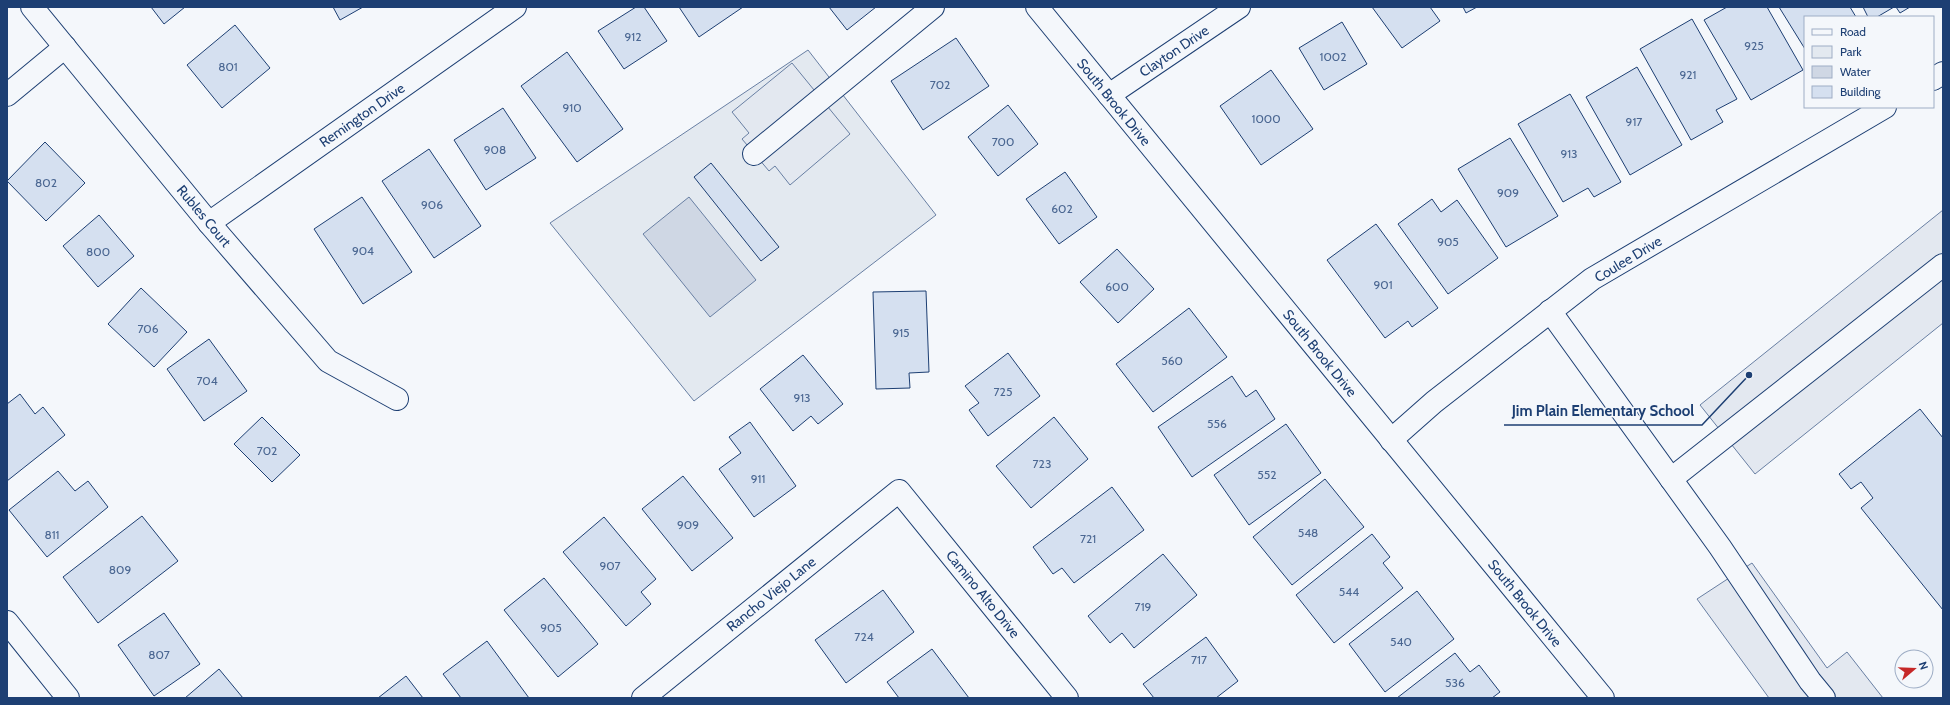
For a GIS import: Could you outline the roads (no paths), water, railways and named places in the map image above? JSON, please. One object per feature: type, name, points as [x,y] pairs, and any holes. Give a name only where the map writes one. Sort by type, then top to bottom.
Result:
[{"type":"street","name":"Rubles Court","points":[[32,7],[209,223],[328,361],[398,399]]},
{"type":"street","name":"Remington Drive","points":[[209,223],[515,7]]},
{"type":"street","points":[[754,154],[934,7]]},
{"type":"street","name":"South Brook Drive","points":[[1037,7],[1603,698]]},
{"type":"street","name":"Clayton Drive","points":[[1109,95],[1239,7]]},
{"type":"street","points":[[7,95],[66,47]]},
{"type":"street","points":[[1934,78],[1943,73]]},
{"type":"street","name":"Coulee Drive","points":[[1391,440],[1434,402],[1592,279],[1883,108]]},
{"type":"street","points":[[1671,479],[1943,265]]},
{"type":"street","points":[[1550,311],[1723,552],[1810,682],[1824,698]]},
{"type":"street","name":"Rancho Viejo Lane","points":[[643,698],[900,491]]},
{"type":"street","name":"Camino Alto Drive","points":[[900,491],[1067,698]]},
{"type":"street","points":[[8,626],[68,698]]},
{"type":"water","points":[[689,197],[756,280],[710,317],[643,234]]},
{"type":"place","name":"Jim Plain Elementary School","points":[[1749,375]]}]
